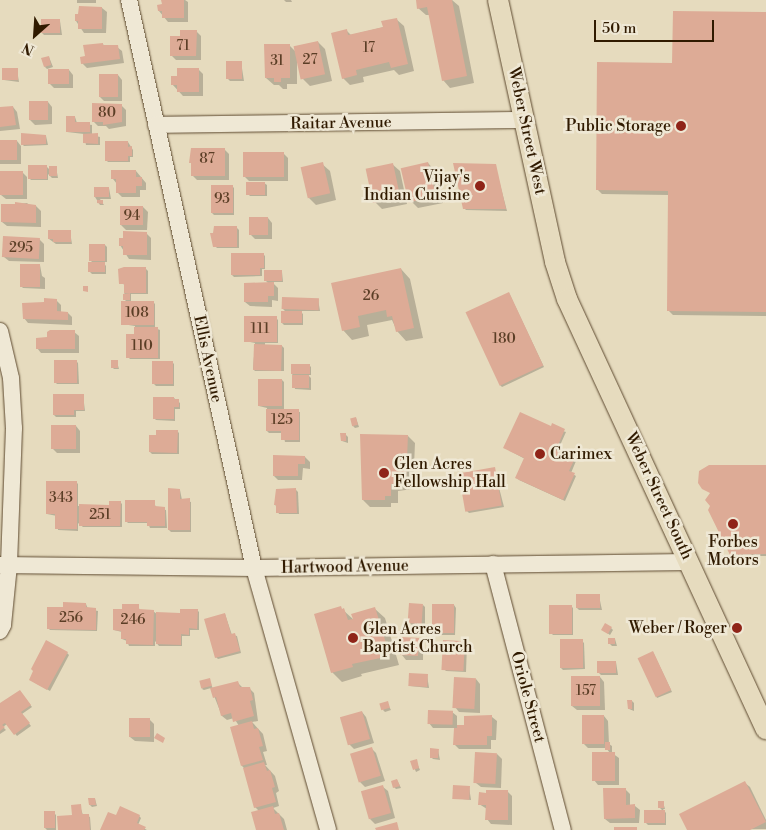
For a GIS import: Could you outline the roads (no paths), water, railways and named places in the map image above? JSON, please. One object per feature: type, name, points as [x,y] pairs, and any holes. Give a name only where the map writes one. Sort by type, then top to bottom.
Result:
[{"type":"main road","name":"Weber Street West","points":[[498,0],[556,262]]},
{"type":"main road","name":"Weber Street South","points":[[556,262],[567,299],[689,562],[760,704],[766,729]]},
{"type":"street","name":"Ellis Avenue","points":[[129,0],[254,568],[328,830]]},
{"type":"street","name":"Raitar Avenue","points":[[156,125],[525,120]]},
{"type":"street","points":[[0,331],[11,378],[14,428],[4,565],[3,625],[0,631]]},
{"type":"street","name":"Hartwood Avenue","points":[[4,565],[254,568],[689,562]]},
{"type":"street","name":"Oriole Street","points":[[493,564],[563,830]]},
{"type":"place","name":"Public Storage","points":[[681,126]]},
{"type":"place","name":"Vijay's Indian Cuisine","points":[[480,186]]},
{"type":"place","name":"Carimex","points":[[540,454]]},
{"type":"place","name":"Glen Acres Fellowship Hall","points":[[384,473]]},
{"type":"place","name":"Forbes Motors","points":[[733,524]]},
{"type":"place","name":"Weber / Roger","points":[[737,628]]},
{"type":"place","name":"Glen Acres Baptist Church","points":[[353,638]]}]
